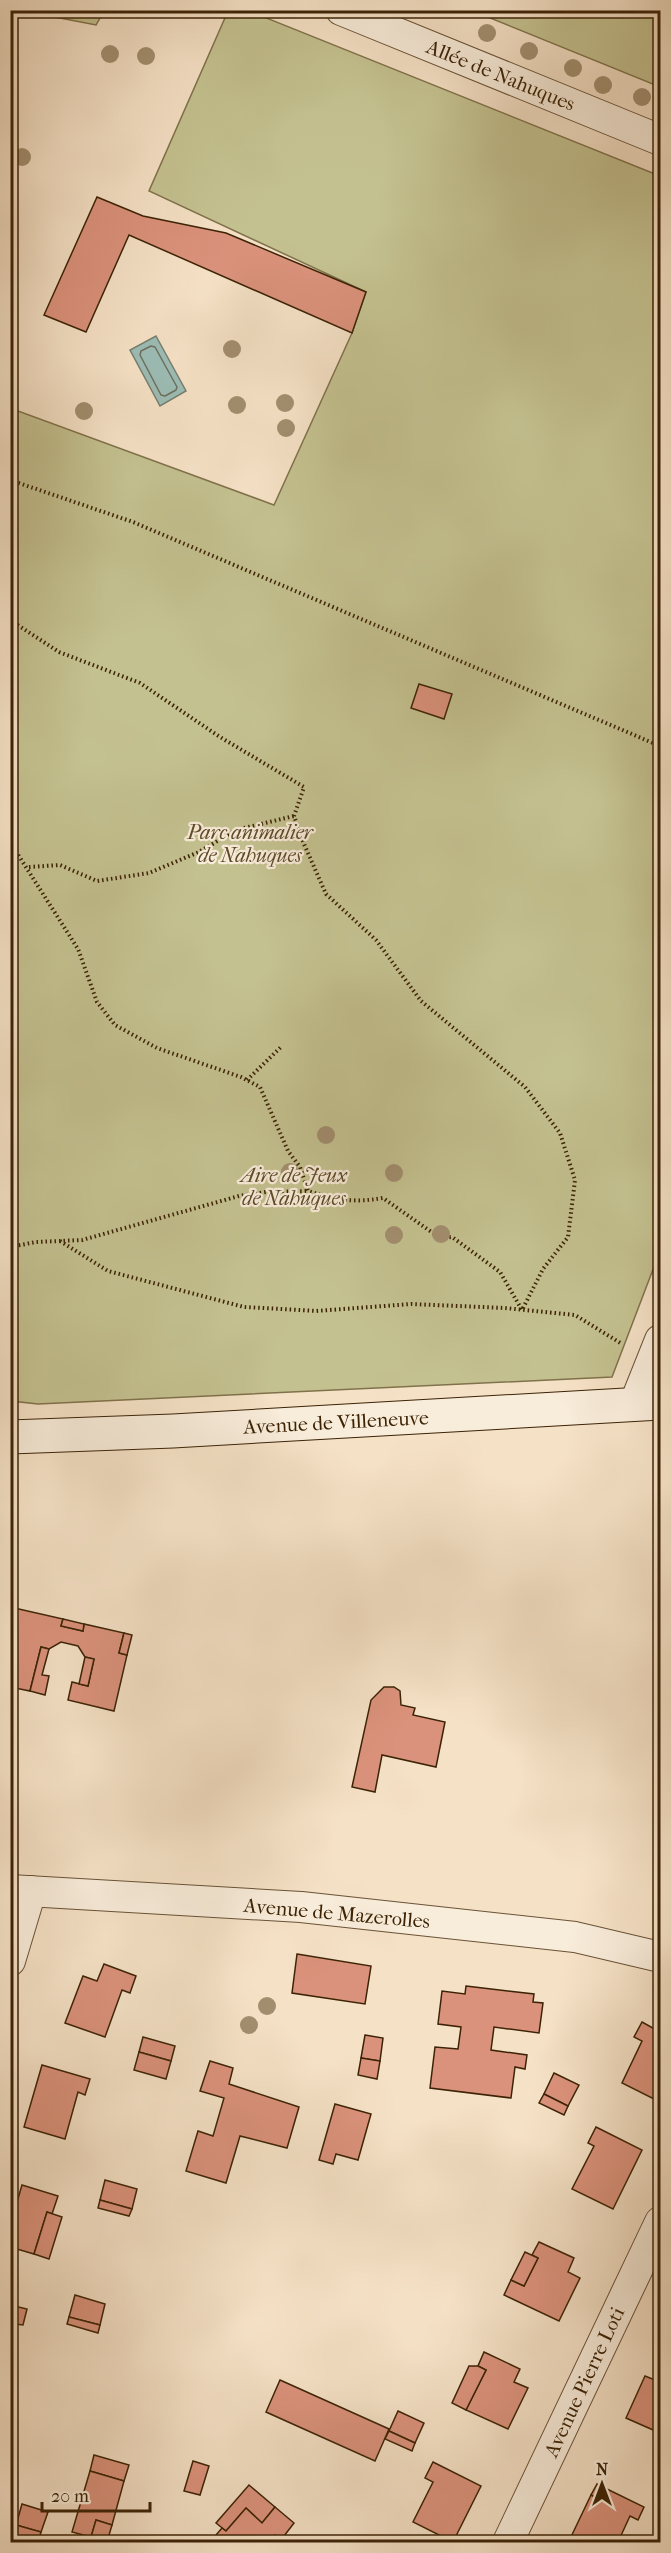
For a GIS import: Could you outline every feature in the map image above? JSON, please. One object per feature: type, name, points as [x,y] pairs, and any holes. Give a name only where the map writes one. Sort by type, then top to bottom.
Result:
[{"type":"main road","name":"Avenue de Villeneuve","points":[[10,1437],[151,1432],[647,1404]]},
{"type":"street","name":"Allée de Nahuques","points":[[341,10],[660,140]]},
{"type":"street","points":[[647,1404],[655,1353]]},
{"type":"street","points":[[10,1961],[21,1890]]},
{"type":"street","name":"Avenue de Mazerolles","points":[[21,1890],[301,1907],[575,1937],[660,1957]]},
{"type":"street","name":"Avenue Pierre Loti","points":[[508,2542],[660,2222]]},
{"type":"path","points":[[10,480],[133,522],[660,746]]},
{"type":"path","points":[[10,620],[58,652],[140,683],[220,737],[304,787],[294,816],[303,844],[326,894],[376,940],[421,1001],[525,1087],[560,1133],[575,1180],[568,1237],[543,1269],[522,1310]]},
{"type":"path","points":[[28,867],[60,865],[98,881],[149,873],[199,852],[236,830],[294,816]]},
{"type":"path","points":[[10,842],[78,949],[97,1002],[115,1025],[157,1048],[247,1080],[260,1088],[288,1151],[300,1167],[308,1191]]},
{"type":"path","points":[[247,1080],[280,1047]]},
{"type":"path","points":[[10,1247],[36,1242],[82,1240],[239,1196],[266,1192],[308,1191],[330,1198],[358,1202],[383,1198],[440,1238],[452,1237],[500,1272],[522,1310]]},
{"type":"path","points":[[60,1241],[108,1271],[244,1306],[316,1311],[411,1304],[575,1315],[655,1353]]},
{"type":"green space","points":[[33,11],[104,11],[96,25]]},
{"type":"green space","name":"Parc animalier de Nahuques","points":[[228,11],[249,11],[660,176],[660,1251],[612,1377],[38,1404],[11,1401],[10,408],[274,505],[352,333],[366,292],[149,191]]},
{"type":"green space","points":[[473,11],[660,11],[660,87]]},
{"type":"water","points":[[156,336],[186,391],[160,406],[130,350]]},
{"type":"building","points":[[97,197],[143,216],[226,233],[366,292],[352,333],[129,235],[86,332],[44,315]]},
{"type":"building","points":[[419,684],[452,694],[444,719],[411,708]]},
{"type":"building","points":[[10,1607],[63,1619],[61,1626],[83,1631],[84,1624],[124,1633],[119,1653],[127,1655],[114,1711],[68,1700],[72,1682],[88,1686],[94,1659],[85,1657],[78,1646],[61,1642],[49,1649],[41,1647],[30,1691],[10,1687],[10,1665],[17,1637],[10,1635]]},
{"type":"building","points":[[63,1619],[84,1624],[83,1631],[61,1626]]},
{"type":"building","points":[[124,1633],[132,1635],[127,1655],[119,1653]]},
{"type":"building","points":[[10,1635],[17,1637],[10,1665]]},
{"type":"building","points":[[41,1647],[49,1649],[42,1675],[49,1676],[45,1695],[30,1691]]},
{"type":"building","points":[[85,1657],[94,1659],[88,1686],[79,1684]]},
{"type":"building","points":[[384,1687],[394,1687],[400,1691],[401,1705],[415,1708],[413,1715],[445,1722],[436,1767],[382,1755],[375,1792],[352,1787],[371,1700]]},
{"type":"building","points":[[297,1954],[371,1966],[365,2004],[292,1993]]},
{"type":"building","points":[[104,1964],[136,1976],[130,1993],[122,1990],[105,2037],[65,2023],[83,1976],[97,1981]]},
{"type":"building","points":[[466,1986],[534,1994],[533,2002],[543,2003],[539,2033],[494,2027],[491,2050],[527,2055],[525,2069],[515,2067],[511,2098],[430,2088],[435,2047],[458,2049],[461,2027],[438,2024],[442,1991],[465,1994]]},
{"type":"building","points":[[642,2022],[660,2032],[660,2102],[622,2083],[642,2041],[634,2037]]},
{"type":"building","points":[[365,2035],[383,2038],[380,2061],[361,2058]]},
{"type":"building","points":[[143,2037],[175,2046],[171,2061],[139,2052]]},
{"type":"building","points":[[139,2052],[171,2061],[166,2079],[134,2070]]},
{"type":"building","points":[[361,2058],[380,2061],[377,2079],[358,2075]]},
{"type":"building","points":[[210,2061],[233,2068],[229,2084],[299,2107],[287,2148],[240,2136],[226,2183],[186,2171],[198,2131],[213,2136],[224,2098],[200,2091]]},
{"type":"building","points":[[42,2065],[90,2079],[85,2095],[78,2092],[65,2139],[24,2127]]},
{"type":"building","points":[[554,2073],[579,2085],[568,2106],[544,2094]]},
{"type":"building","points":[[544,2094],[568,2106],[564,2115],[539,2103]]},
{"type":"building","points":[[335,2104],[371,2114],[358,2160],[336,2154],[333,2164],[319,2160]]},
{"type":"building","points":[[596,2127],[642,2150],[613,2209],[572,2189],[594,2146],[588,2143]]},
{"type":"building","points":[[105,2180],[137,2189],[132,2209],[100,2200]]},
{"type":"building","points":[[22,2185],[58,2196],[52,2214],[47,2212],[34,2254],[10,2247],[10,2200],[17,2202]]},
{"type":"building","points":[[100,2200],[132,2209],[129,2216],[98,2208]]},
{"type":"building","points":[[47,2212],[62,2217],[49,2259],[34,2254]]},
{"type":"building","points":[[539,2242],[574,2258],[568,2272],[580,2278],[559,2321],[504,2295],[511,2280],[524,2286],[538,2258],[532,2255]]},
{"type":"building","points":[[525,2252],[538,2258],[524,2286],[511,2280]]},
{"type":"building","points":[[75,2295],[105,2304],[100,2325],[69,2317]]},
{"type":"building","points":[[10,2305],[27,2309],[23,2325],[15,2324],[10,2340]]},
{"type":"building","points":[[69,2317],[100,2325],[98,2333],[67,2324]]},
{"type":"building","points":[[484,2352],[520,2369],[514,2382],[528,2388],[508,2429],[466,2410],[486,2370],[478,2366]]},
{"type":"building","points":[[469,2366],[478,2366],[486,2370],[466,2410],[452,2403]]},
{"type":"building","points":[[645,2376],[660,2382],[660,2433],[626,2418]]},
{"type":"building","points":[[280,2380],[389,2429],[375,2461],[266,2412]]},
{"type":"building","points":[[398,2411],[424,2423],[415,2443],[389,2431]]},
{"type":"building","points":[[389,2431],[415,2443],[412,2451],[385,2439]]},
{"type":"building","points":[[94,2455],[129,2465],[124,2481],[90,2471]]},
{"type":"building","points":[[193,2461],[209,2466],[200,2495],[184,2491]]},
{"type":"building","points":[[433,2462],[481,2486],[453,2542],[413,2522],[433,2482],[425,2478]]},
{"type":"building","points":[[90,2471],[124,2481],[112,2525],[96,2520],[91,2537],[72,2532]]},
{"type":"building","points":[[597,2484],[607,2489],[602,2501],[591,2495]]},
{"type":"building","points":[[249,2485],[275,2507],[262,2523],[246,2508],[226,2531],[216,2523]]},
{"type":"building","points":[[607,2489],[644,2507],[638,2520],[630,2516],[618,2542],[569,2541],[591,2495],[602,2501]]},
{"type":"building","points":[[22,2504],[48,2512],[41,2532],[16,2525]]},
{"type":"building","points":[[275,2507],[294,2523],[281,2540],[275,2535],[268,2542],[210,2542],[222,2528],[226,2531],[246,2508],[262,2523]]},
{"type":"building","points":[[96,2520],[112,2525],[107,2542],[91,2537]]},
{"type":"building","points":[[16,2525],[41,2532],[38,2542],[10,2542]]},
{"type":"park label","name":"Aire de Jeux de Nahuques","points":[[294,1186]]}]
